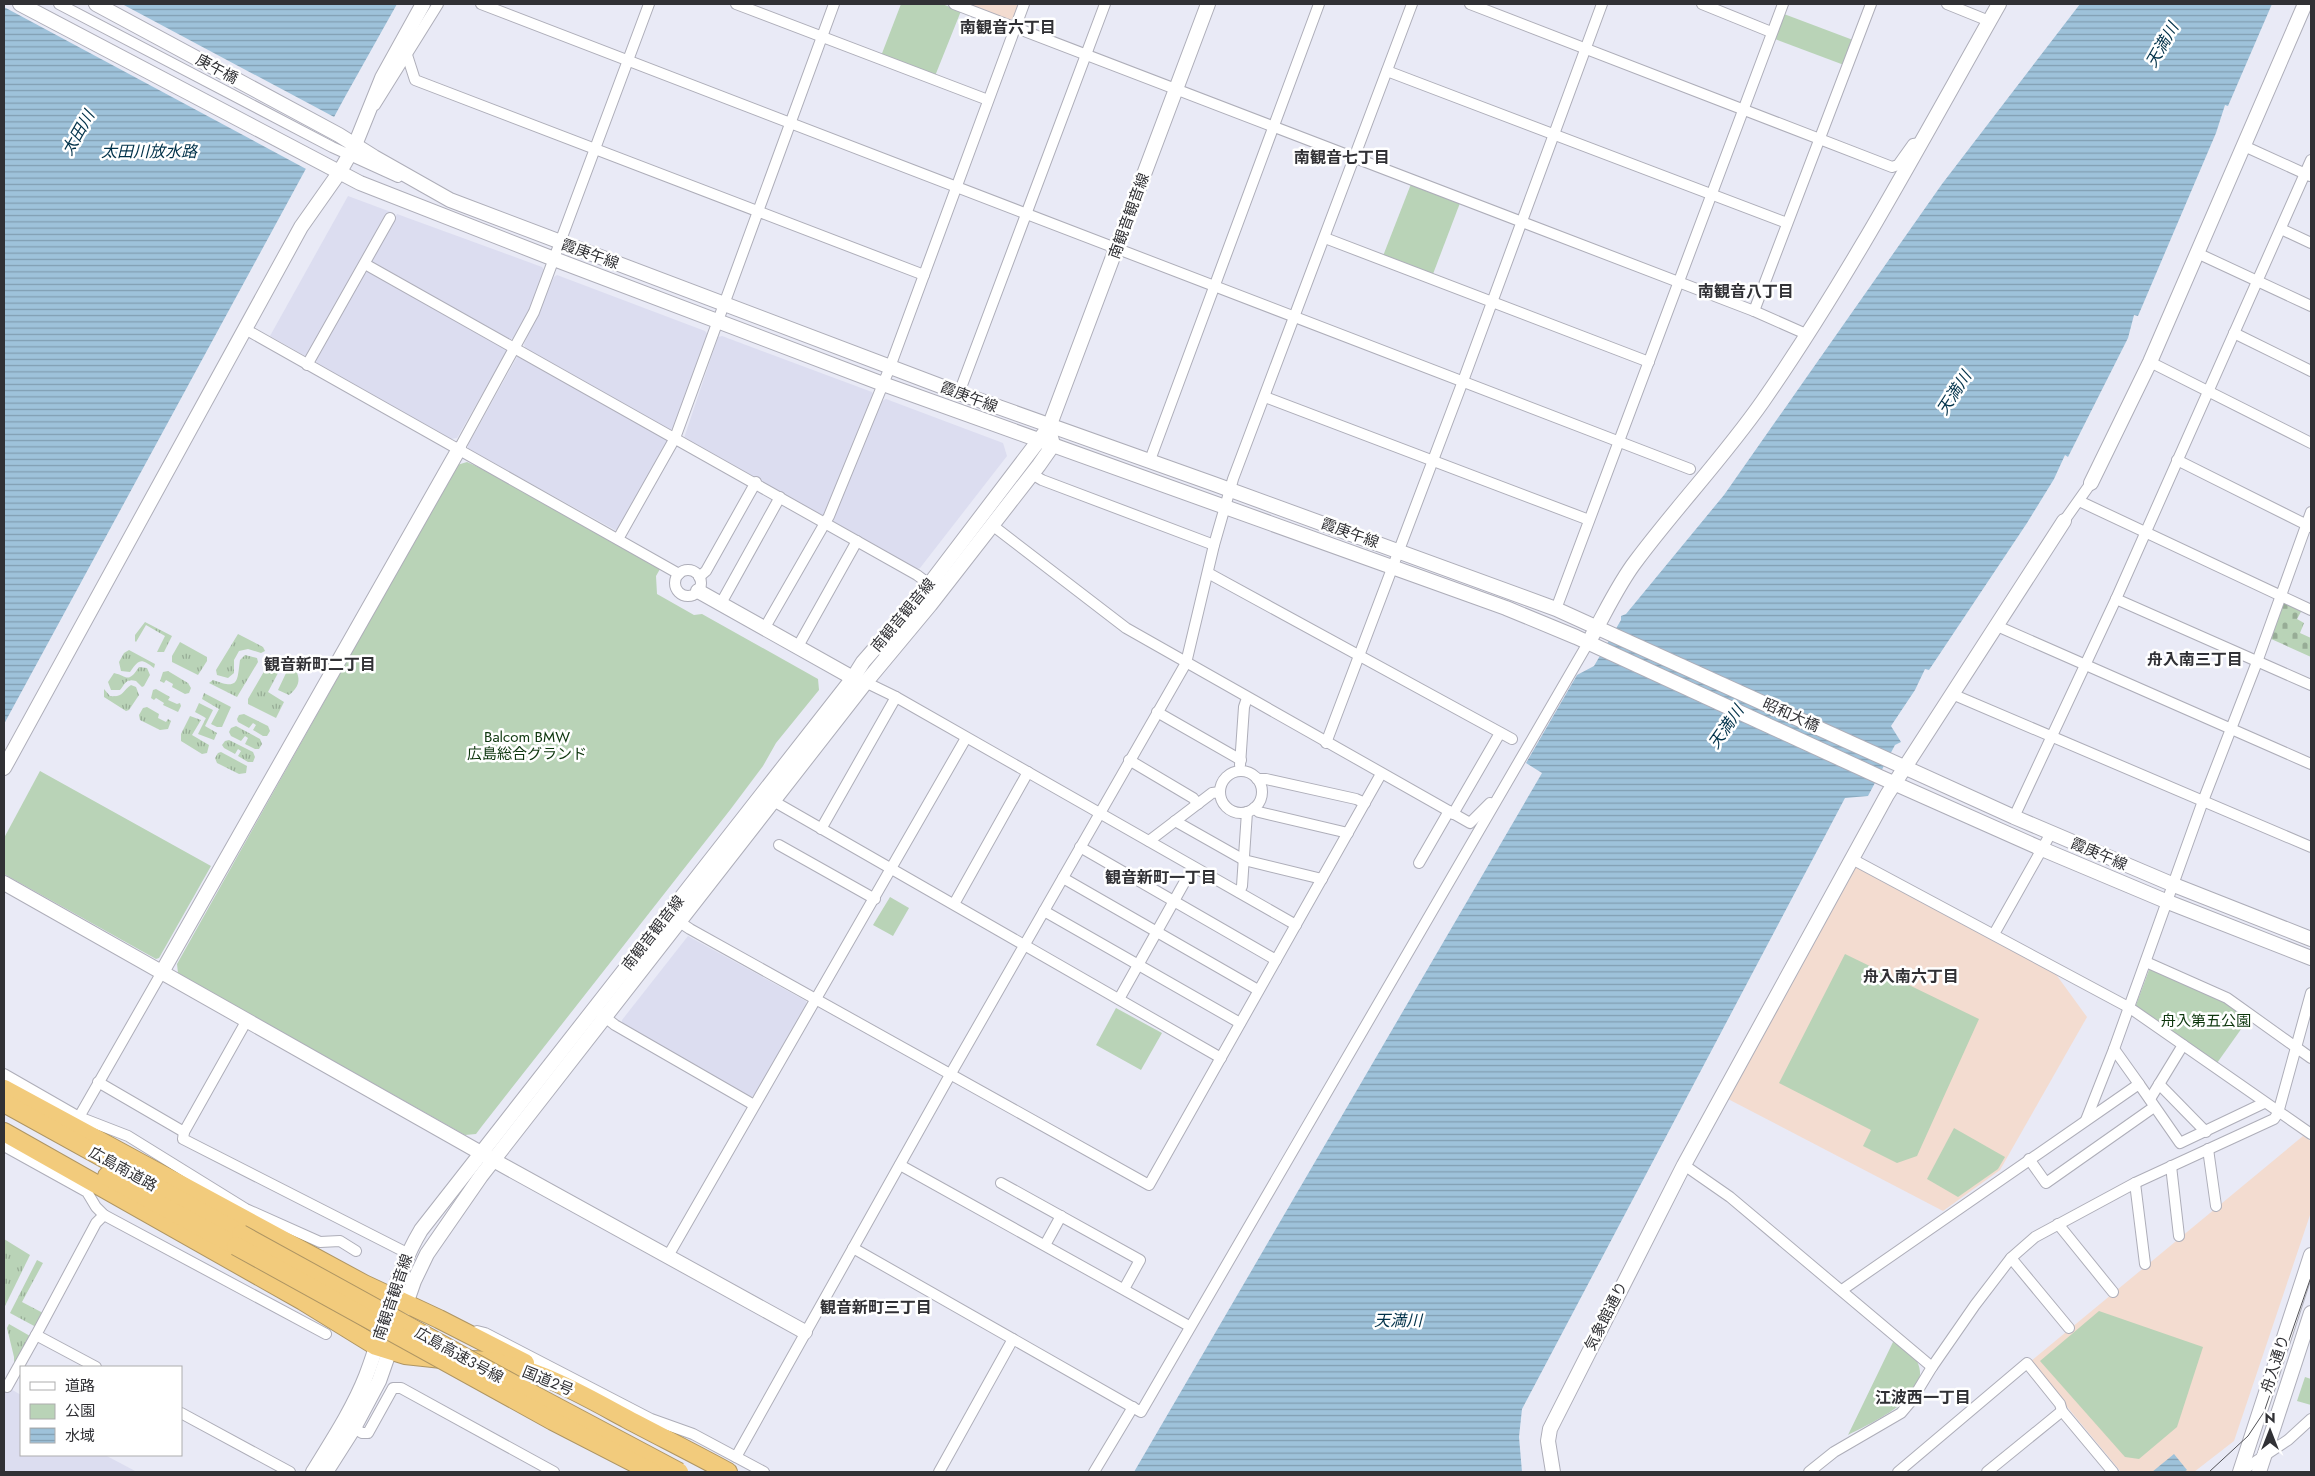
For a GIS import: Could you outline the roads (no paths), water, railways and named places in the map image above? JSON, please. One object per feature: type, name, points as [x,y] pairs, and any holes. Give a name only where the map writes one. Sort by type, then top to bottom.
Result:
[{"type":"highway","name":"国道2号","points":[[4,1089],[400,1301],[572,1387],[587,1398]]},
{"type":"highway","name":"広島南道路","points":[[4,1104],[238,1240]]},
{"type":"highway","name":"広島南道路","points":[[4,1120],[238,1240]]},
{"type":"highway","name":"国道2号","points":[[4,1132],[383,1348],[430,1359],[485,1360],[526,1371],[732,1465]]},
{"type":"highway","name":"広島高速3号線","points":[[238,1240],[545,1416],[652,1472]]},
{"type":"highway","name":"広島高速3号線","points":[[238,1240],[679,1472]]},
{"type":"street","name":"昭和大橋","points":[[20,4],[339,173],[554,259],[884,384],[1506,608],[1588,643],[2042,849],[2168,902],[2311,958]]},
{"type":"street","points":[[60,4],[332,147],[352,151]]},
{"type":"street","name":"庚午橋","points":[[96,4],[339,134]]},
{"type":"street","points":[[4,768],[301,227],[352,151],[382,78],[423,4]]},
{"type":"street","points":[[369,111],[383,94],[438,4]]},
{"type":"street","points":[[481,4],[1690,468]]},
{"type":"street","points":[[79,1117],[516,348],[534,312],[649,4]]},
{"type":"street","points":[[736,4],[988,100]]},
{"type":"street","points":[[618,539],[675,438],[834,4]]},
{"type":"street","points":[[954,4],[1754,311],[1806,334]]},
{"type":"street","points":[[764,629],[826,523],[884,384],[1024,4]]},
{"type":"street","points":[[959,393],[1105,4]]},
{"type":"street","name":"南観音観音線","points":[[860,680],[863,662],[929,584],[1049,427],[1208,4]]},
{"type":"street","points":[[1150,460],[1319,4]]},
{"type":"street","points":[[732,1465],[950,1074],[1186,663],[1214,545],[1230,490],[1412,4]]},
{"type":"street","points":[[1470,4],[1892,167],[1898,165],[1913,144],[1921,143]]},
{"type":"street","points":[[1326,743],[1464,381],[1602,4]]},
{"type":"street","points":[[1702,4],[1771,32]]},
{"type":"street","points":[[1556,609],[1783,4]]},
{"type":"street","points":[[1754,311],[1871,4]]},
{"type":"street","points":[[1947,4],[1989,21]]},
{"type":"street","points":[[853,1248],[1141,1412],[1635,562],[1723,456],[1763,400],[1848,271],[1999,4]]},
{"type":"street","points":[[2064,521],[2091,483],[2150,362],[2244,146],[2306,11]]},
{"type":"street","points":[[407,55],[415,80],[924,275]]},
{"type":"street","points":[[1387,71],[1787,224]]},
{"type":"street","name":"霞庚午線","points":[[339,134],[352,151],[450,200],[1049,427],[1150,460],[1556,609],[1610,633]]},
{"type":"street","points":[[2244,146],[2308,175]]},
{"type":"street","points":[[2014,817],[2116,599],[2257,280],[2308,175],[2311,160]]},
{"type":"street","points":[[307,365],[390,218]]},
{"type":"street","points":[[2282,229],[2311,243]]},
{"type":"street","points":[[1325,238],[1648,362]]},
{"type":"street","points":[[2197,253],[2311,306]]},
{"type":"street","points":[[365,264],[756,482],[917,575],[929,584]]},
{"type":"street","points":[[245,329],[679,574],[689,571],[698,577],[700,584],[698,591],[689,596],[679,593],[675,584],[679,574]]},
{"type":"street","points":[[2234,332],[2311,371]]},
{"type":"street","points":[[2150,362],[2311,443]]},
{"type":"street","points":[[1265,397],[1589,520]]},
{"type":"street","points":[[1049,427],[1053,445]]},
{"type":"street","name":"南観音観音線","points":[[313,1472],[383,1348],[400,1301],[407,1253],[421,1230],[605,1018],[674,918],[860,680],[930,605],[1053,445]]},
{"type":"street","points":[[2177,460],[2309,526]]},
{"type":"street","points":[[1032,474],[1042,480],[1214,545]]},
{"type":"street","points":[[698,577],[706,571],[756,482]]},
{"type":"street","points":[[720,605],[780,497]]},
{"type":"street","points":[[2079,501],[2311,610]]},
{"type":"street","points":[[2086,1120],[2130,1008],[2203,801],[2309,526],[2311,512]]},
{"type":"street","name":"気象館通り","points":[[1553,1472],[1548,1441],[1550,1429],[1684,1165],[1894,783],[2064,521]]},
{"type":"street","points":[[992,525],[1126,628],[1470,823],[1502,790]]},
{"type":"street","points":[[797,648],[857,540]]},
{"type":"street","points":[[1208,573],[1512,739]]},
{"type":"street","points":[[698,591],[797,648],[896,697],[1296,925]]},
{"type":"street","points":[[2116,599],[2311,685]]},
{"type":"street","points":[[1997,626],[2311,764]]},
{"type":"street","name":"昭和大橋","points":[[1610,633],[1890,760]]},
{"type":"street","points":[[1952,694],[2311,847]]},
{"type":"street","points":[[822,828],[896,697]]},
{"type":"street","points":[[1240,771],[1244,707],[1247,698]]},
{"type":"street","points":[[1157,712],[1241,760]]},
{"type":"street","points":[[1419,863],[1500,733]]},
{"type":"street","points":[[668,1256],[966,738]]},
{"type":"street","points":[[1129,760],[1193,798],[1198,804]]},
{"type":"street","name":"霞庚午線","points":[[1890,760],[2051,833],[2174,885],[2311,939]]},
{"type":"street","points":[[1239,892],[1242,886],[1250,810],[1261,796],[1261,787],[1257,779],[1250,773],[1240,771],[1226,777],[1220,792],[1223,802],[1229,809],[1240,812],[1250,810],[1348,833]]},
{"type":"street","points":[[954,904],[1028,772]]},
{"type":"street","points":[[674,918],[815,1000],[1148,1186],[1381,774]]},
{"type":"street","points":[[1257,779],[1266,779],[1356,799],[1365,803]]},
{"type":"street","points":[[1149,841],[1212,793],[1220,792]]},
{"type":"street","points":[[768,798],[1221,1058]]},
{"type":"street","points":[[1175,821],[1244,860],[1322,879]]},
{"type":"street","points":[[1994,934],[2051,833]]},
{"type":"street","points":[[779,845],[874,899]]},
{"type":"street","points":[[1080,847],[1276,960]]},
{"type":"street","points":[[1852,859],[2130,1008],[2278,1113],[2311,1134]]},
{"type":"street","points":[[1119,999],[1193,867]]},
{"type":"street","points":[[1063,878],[1258,990]]},
{"type":"street","points":[[4,883],[487,1156],[805,1332]]},
{"type":"street","points":[[1044,911],[1240,1023]]},
{"type":"street","name":"南観音観音線","points":[[400,1301],[414,1281],[427,1254],[487,1156],[594,1008],[674,918]]},
{"type":"street","points":[[2146,962],[2227,998],[2311,1058]]},
{"type":"street","points":[[1809,1472],[1848,1443],[1901,1413],[2011,1258],[2035,1236],[2135,1183],[2274,1119],[2278,1113],[2311,993]]},
{"type":"street","points":[[594,1008],[605,1018],[754,1105]]},
{"type":"street","points":[[247,1020],[184,1132],[183,1139],[407,1253]]},
{"type":"street","points":[[2029,1158],[2046,1183],[2152,1103],[2158,1084],[2183,1045]]},
{"type":"street","points":[[2114,1049],[2180,1143],[2264,1103]]},
{"type":"street","points":[[4,1074],[79,1117],[120,1132],[246,1209],[320,1242],[340,1240],[356,1251]]},
{"type":"street","points":[[98,1082],[184,1132]]},
{"type":"street","points":[[1842,1290],[2029,1158],[2139,1084]]},
{"type":"street","points":[[2158,1084],[2206,1132]]},
{"type":"street","points":[[4,1146],[87,1192],[96,1207],[104,1214],[293,1318],[326,1334]]},
{"type":"street","points":[[2208,1149],[2216,1206]]},
{"type":"street","points":[[900,1165],[1190,1326]]},
{"type":"street","points":[[1684,1165],[1730,1197],[1932,1367]]},
{"type":"street","points":[[2171,1166],[2179,1236]]},
{"type":"street","points":[[159,1173],[168,1173],[178,1167]]},
{"type":"street","points":[[1001,1183],[1140,1260],[1124,1289]]},
{"type":"street","points":[[2135,1183],[2145,1264]]},
{"type":"street","points":[[7,1387],[96,1223],[104,1214]]},
{"type":"street","points":[[1045,1245],[1061,1216]]},
{"type":"street","points":[[2058,1224],[2113,1292]]},
{"type":"street","name":"舟入通り","points":[[2240,1472],[2311,1255]]},
{"type":"street","points":[[2011,1258],[2069,1328]]},
{"type":"street","points":[[293,1318],[300,1300]]},
{"type":"street","points":[[2290,1317],[2310,1319]]},
{"type":"street","name":"舟入通り","points":[[2259,1472],[2310,1319]]},
{"type":"street","points":[[470,1335],[478,1330],[485,1333],[651,1419],[693,1434],[732,1465],[764,1472]]},
{"type":"street","points":[[36,1335],[94,1366]]},
{"type":"street","points":[[940,1472],[1013,1339]]},
{"type":"street","name":"南観音観音線","points":[[326,1472],[354,1428],[379,1381],[383,1348]]},
{"type":"street","points":[[1898,1472],[2027,1363],[2060,1404],[2062,1411],[2113,1472]]},
{"type":"street","points":[[354,1428],[362,1433],[368,1433],[394,1388],[401,1388],[554,1472]]},
{"type":"street","points":[[1094,1472],[1133,1407]]},
{"type":"street","points":[[1987,1472],[2062,1411]]},
{"type":"street","points":[[182,1415],[290,1472]]},
{"type":"street","points":[[2240,1472],[2264,1454],[2288,1440],[2311,1419]]},
{"type":"water","name":"太田川放水路","points":[[4,4],[397,4],[4,724]]},
{"type":"water","name":"天満川","points":[[2080,4],[2272,4],[2228,106],[2225,105],[2216,133],[2138,316],[2134,315],[2128,338],[2068,457],[2065,455],[2054,479],[2027,523],[1929,670],[1925,669],[1915,690],[1891,726],[1901,742],[1895,745],[1868,796],[1845,798],[1522,1409],[1519,1437],[1522,1472],[1134,1472],[1542,773],[1526,763],[1577,675],[1594,666],[1621,620],[1621,616],[1626,614],[1724,495],[1942,184]]},
{"type":"water","points":[[2174,1454],[2187,1470],[2184,1472],[2152,1472]]},
{"type":"tram line","points":[[2209,1472],[2248,1436],[2264,1412],[2311,1277]]},
{"type":"district","name":"南観音六丁目","points":[[1008,27]]},
{"type":"district","name":"南観音七丁目","points":[[1342,157]]},
{"type":"district","name":"南観音八丁目","points":[[1746,291]]},
{"type":"district","name":"舟入南三丁目","points":[[2195,659]]},
{"type":"district","name":"観音新町二丁目","points":[[320,664]]},
{"type":"district","name":"観音新町一丁目","points":[[1161,877]]},
{"type":"district","name":"舟入南六丁目","points":[[1911,976]]},
{"type":"district","name":"観音新町三丁目","points":[[876,1307]]},
{"type":"district","name":"江波西一丁目","points":[[1923,1397]]},
{"type":"water label","name":"太田川","points":[[78,133]]},
{"type":"park label","name":"Balcom BMW 広島総合グランド","points":[[527,746]]},
{"type":"park label","name":"舟入第五公園","points":[[2206,1021]]}]
